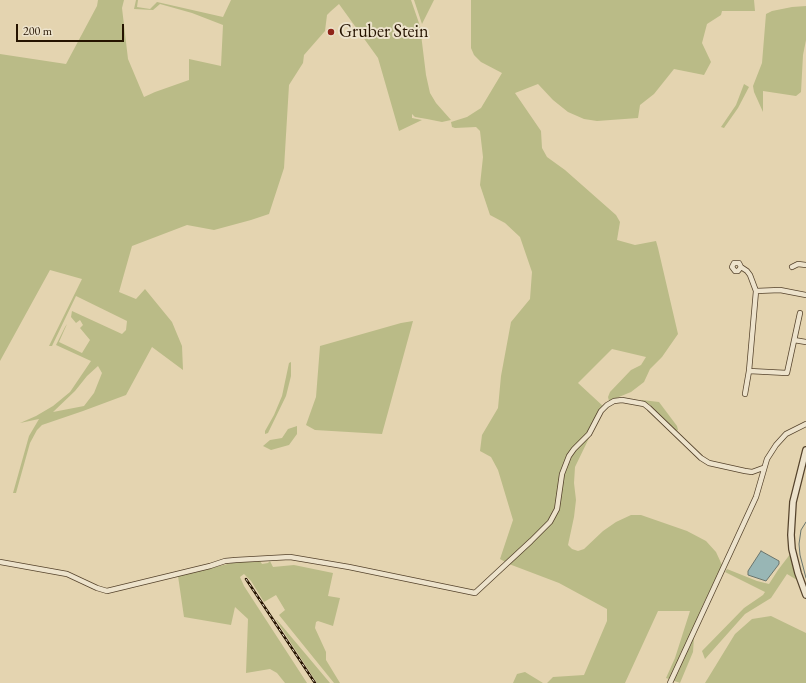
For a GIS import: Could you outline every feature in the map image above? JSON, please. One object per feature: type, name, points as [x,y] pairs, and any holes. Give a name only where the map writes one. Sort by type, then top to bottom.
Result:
[{"type":"street","points":[[792,267],[798,264],[806,265]]},
{"type":"street","points":[[741,267],[750,275],[756,291],[749,371],[745,394]]},
{"type":"street","points":[[756,291],[780,290],[806,295]]},
{"type":"street","points":[[749,371],[788,373],[800,313]]},
{"type":"street","points":[[794,340],[806,342]]},
{"type":"street","points":[[0,562],[67,574],[107,591],[230,560],[290,557],[349,567],[475,593],[532,541],[550,522],[556,509],[562,474],[569,456],[574,449],[586,439],[601,411],[614,401],[622,400],[644,404],[701,458],[714,465],[752,472],[763,468]]},
{"type":"street","points":[[670,683],[756,497],[760,486],[763,468],[769,455],[786,434],[806,424]]},
{"type":"street","points":[[806,450],[793,502],[791,535],[792,549],[798,573],[806,595]]},
{"type":"green space","points":[[98,0],[124,0],[122,8],[128,59],[144,97],[189,80],[189,59],[221,66],[223,25],[192,13],[160,4],[153,10],[134,9],[136,0],[138,0],[137,7],[150,9],[157,2],[223,17],[231,0],[411,0],[420,26],[426,75],[430,93],[436,103],[451,120],[442,122],[415,117],[412,114],[412,118],[422,120],[399,131],[378,58],[339,4],[327,15],[325,31],[304,55],[303,63],[289,85],[284,168],[269,214],[214,230],[187,225],[132,246],[119,292],[136,299],[145,289],[172,322],[182,346],[183,370],[152,347],[126,395],[42,425],[37,430],[30,443],[16,493],[13,493],[29,436],[39,419],[20,423],[53,406],[70,392],[91,361],[56,345],[67,324],[59,342],[82,353],[90,340],[80,328],[83,325],[80,320],[76,323],[71,317],[72,311],[122,334],[126,330],[127,321],[76,296],[52,346],[49,346],[82,279],[50,270],[0,361],[0,54],[66,64],[97,6]],"holes":[[[98,366],[102,373],[94,393],[84,406],[53,412]]]},
{"type":"green space","points":[[414,0],[434,0],[422,24]]},
{"type":"green space","points":[[471,0],[754,0],[755,11],[722,11],[721,15],[707,24],[702,43],[711,62],[704,75],[674,69],[654,94],[640,105],[638,118],[597,121],[584,119],[568,112],[553,100],[538,84],[515,93],[541,131],[542,148],[547,157],[565,170],[616,215],[620,222],[617,240],[635,245],[656,241],[658,248],[678,334],[662,357],[650,369],[644,382],[631,392],[609,401],[608,397],[610,392],[631,370],[641,365],[646,357],[612,349],[578,383],[604,407],[575,467],[574,483],[576,500],[568,545],[572,549],[578,551],[584,549],[603,531],[616,522],[631,515],[641,515],[687,531],[706,541],[716,552],[722,565],[700,611],[694,637],[693,652],[680,683],[666,678],[675,658],[690,611],[658,611],[625,683],[547,683],[553,677],[584,675],[607,621],[607,609],[559,583],[509,564],[500,559],[513,520],[498,470],[491,457],[480,451],[482,435],[498,408],[501,376],[511,322],[530,299],[532,272],[520,237],[505,223],[490,215],[480,185],[483,157],[480,131],[476,127],[452,127],[451,122],[467,117],[481,108],[502,73],[481,62],[474,55],[471,48]]},
{"type":"green space","points":[[806,6],[806,40],[803,55],[801,92],[796,96],[763,91],[763,112],[754,92],[753,86],[762,63],[766,14],[772,11],[792,7]]},
{"type":"green space","points":[[744,84],[749,87],[738,108],[724,128],[721,127],[736,105]]},
{"type":"green space","points":[[413,321],[382,434],[315,430],[306,425],[316,397],[320,346]]},
{"type":"green space","points":[[291,362],[291,376],[286,396],[268,433],[265,434],[265,431],[282,396],[289,363]]},
{"type":"green space","points":[[642,400],[659,402],[677,426],[678,430],[676,431],[649,404]]},
{"type":"green space","points":[[297,426],[297,434],[289,445],[271,450],[263,446],[270,440],[282,438],[288,429]]},
{"type":"green space","points":[[791,553],[797,580],[787,574],[771,598],[745,614],[705,659],[702,651],[744,608],[765,592],[725,572],[727,569],[757,581],[769,584]]},
{"type":"green space","points":[[260,561],[262,564],[270,561],[273,567],[294,565],[333,573],[328,596],[340,598],[333,626],[318,621],[316,622],[315,628],[326,652],[326,660],[340,683],[334,683],[279,615],[285,610],[276,595],[264,602],[251,581],[244,574],[240,577],[244,586],[307,683],[285,683],[277,673],[270,669],[246,673],[248,619],[235,607],[231,625],[184,617],[178,576],[236,562]]},
{"type":"green space","points":[[771,616],[806,633],[806,683],[705,683],[735,634],[752,619]]},
{"type":"green space","points":[[277,620],[330,683],[317,683]]},
{"type":"green space","points":[[525,672],[543,683],[513,683],[517,674]]},
{"type":"water","points":[[761,551],[779,561],[779,564],[766,581],[748,575],[748,571]]},
{"type":"waterway","points":[[806,522],[801,530],[799,544],[800,555],[806,578]]},
{"type":"railway","points":[[246,579],[315,683]]},
{"type":"place","name":"Gruber Stein","points":[[331,32]]}]
